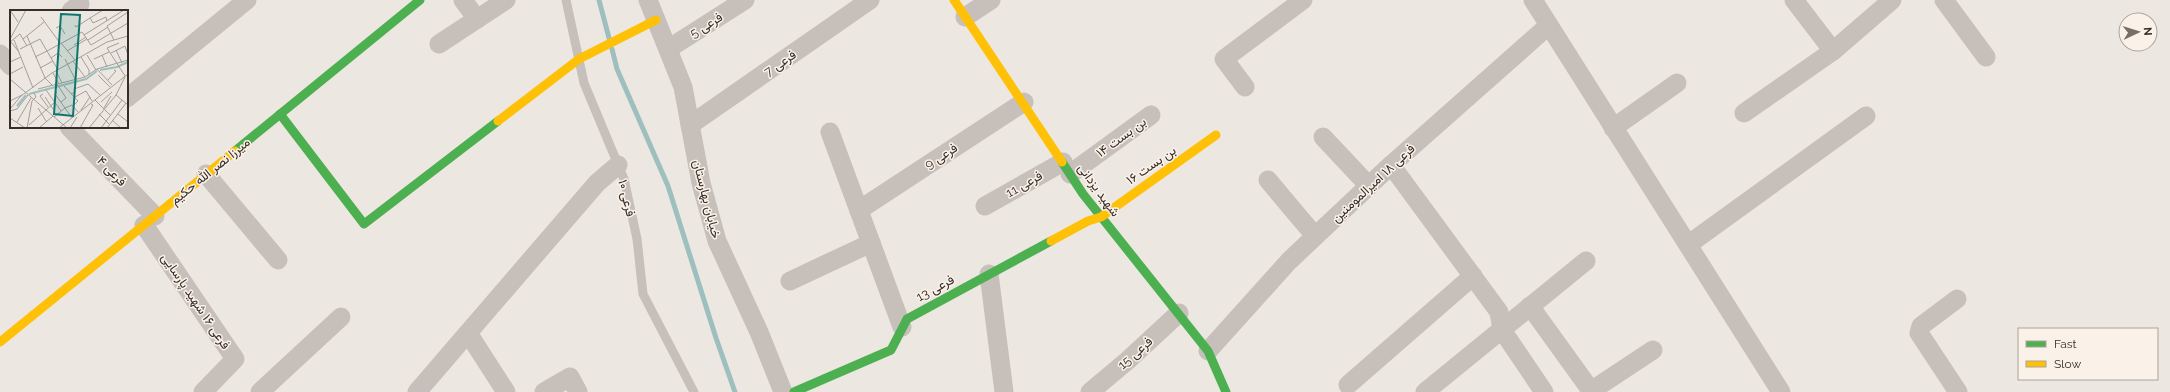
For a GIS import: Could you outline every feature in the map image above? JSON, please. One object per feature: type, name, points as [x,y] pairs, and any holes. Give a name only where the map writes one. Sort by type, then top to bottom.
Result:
[{"type":"street","points":[[128,97],[247,0]]},
{"type":"street","name":"میرزا نصر الله حکیم","points":[[0,342],[420,0]]},
{"type":"street","points":[[464,0],[477,19]]},
{"type":"street","points":[[439,44],[506,0]]},
{"type":"street","name":"خیابان بهارستان","points":[[648,0],[683,87],[701,183],[717,241],[783,392]]},
{"type":"street","name":"فرعی 5","points":[[668,49],[745,0]]},
{"type":"street","name":"فرعی 7","points":[[690,125],[870,0]]},
{"type":"street","name":"شهید یزدانی","points":[[954,0],[1101,216],[1208,351],[1226,392]]},
{"type":"street","points":[[965,18],[991,0]]},
{"type":"street","points":[[1245,86],[1224,60],[1303,0]]},
{"type":"street","points":[[1794,0],[1833,51]]},
{"type":"street","points":[[1744,113],[1833,51],[1892,0]]},
{"type":"street","points":[[1944,0],[1986,57]]},
{"type":"street","points":[[1538,2],[1548,26],[1689,244],[1781,392]]},
{"type":"street","points":[[280,114],[364,224],[583,57],[656,20]]},
{"type":"street","name":"فرعی ۱۸ امیرالمومنین","points":[[1208,351],[1288,261],[1391,165],[1548,26]]},
{"type":"street","points":[[1613,128],[1677,83]]},
{"type":"street","name":"فرعی 9","points":[[859,210],[1024,102]]},
{"type":"street","name":"بن بست ۱۴","points":[[1067,168],[1151,115]]},
{"type":"street","points":[[1689,244],[1866,116]]},
{"type":"street","name":"فرعی ۴","points":[[80,130],[149,220]]},
{"type":"street","points":[[830,132],[902,327]]},
{"type":"street","name":"بن بست ۱۶","points":[[1101,216],[1216,135]]},
{"type":"street","points":[[1323,137],[1369,186]]},
{"type":"street","points":[[417,392],[597,183],[618,165]]},
{"type":"street","points":[[1391,165],[1499,312],[1502,330],[1544,392]]},
{"type":"street","name":"فرعی 11","points":[[985,206],[1067,168]]},
{"type":"street","points":[[206,174],[278,260]]},
{"type":"street","points":[[1268,180],[1315,236]]},
{"type":"street","name":"فرعی 13","points":[[794,392],[891,350],[907,319],[1088,221],[1101,216]]},
{"type":"street","name":"فرعی ۱۶ شهید پارسایی","points":[[149,220],[235,359],[212,389]]},
{"type":"street","points":[[790,281],[871,243]]},
{"type":"street","points":[[1425,392],[1586,261]]},
{"type":"street","points":[[989,274],[1004,392]]},
{"type":"street","points":[[1348,385],[1473,276]]},
{"type":"street","points":[[1957,299],[1921,326],[1919,333],[1958,392]]},
{"type":"street","points":[[1530,306],[1592,392],[1653,350]]},
{"type":"street","name":"فرعی 15","points":[[1090,392],[1127,362],[1179,313]]},
{"type":"street","points":[[260,392],[341,317]]},
{"type":"street","points":[[468,333],[506,392]]},
{"type":"street","points":[[544,392],[570,377],[578,392]]},
{"type":"lane","name":"فرعی ۱۰","points":[[566,0],[583,57],[584,83],[624,179],[637,239],[643,294],[694,392]]},
{"type":"waterway","points":[[599,0],[609,38]]},
{"type":"waterway","points":[[612,49],[617,69],[668,186],[716,338],[735,392]]},
{"type":"traffic: fast","points":[[235,151],[420,0]]},
{"type":"traffic: fast","points":[[280,114],[364,224],[498,121]]},
{"type":"traffic: fast","points":[[1062,162],[1083,194],[1208,351],[1226,392]]},
{"type":"traffic: fast","points":[[794,392],[891,350],[907,319],[1051,241]]},
{"type":"traffic: slow","points":[[954,0],[1062,162]]},
{"type":"traffic: slow","points":[[498,121],[579,59],[656,20]]},
{"type":"traffic: slow","points":[[1051,241],[1088,221],[1101,217],[1216,135]]},
{"type":"traffic: slow","points":[[0,342],[235,151]]}]
